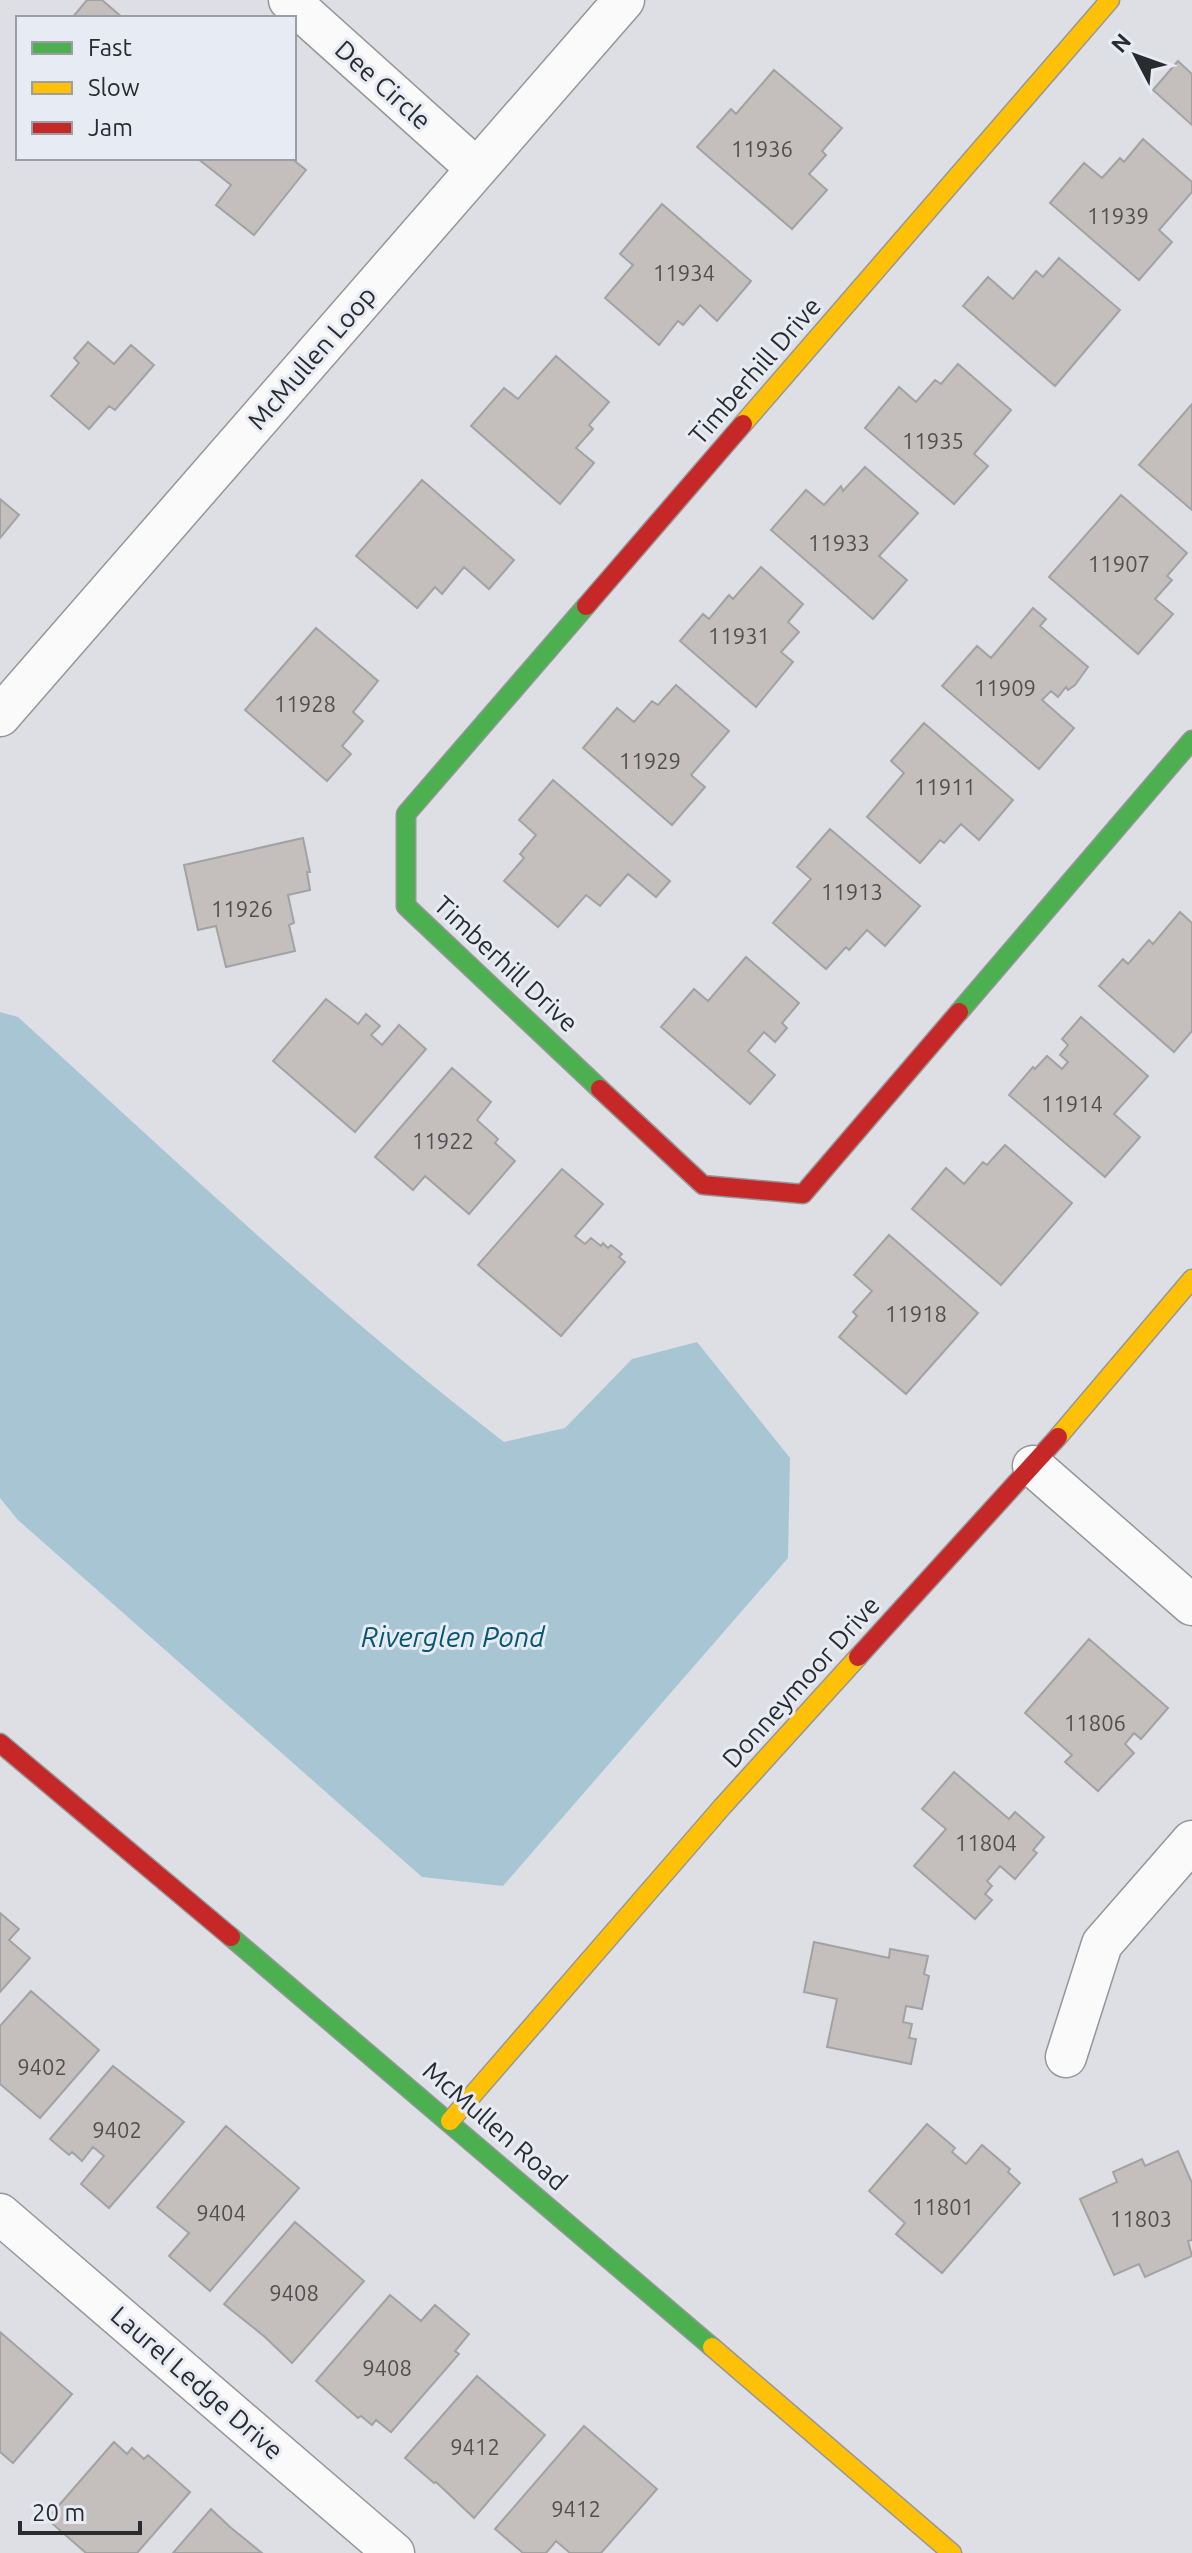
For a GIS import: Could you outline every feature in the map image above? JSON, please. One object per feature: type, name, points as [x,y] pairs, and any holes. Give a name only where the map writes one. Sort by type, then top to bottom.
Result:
[{"type":"street","name":"Dee Circle","points":[[289,0],[477,169]]},
{"type":"street","name":"McMullen Loop","points":[[0,716],[624,0]]},
{"type":"street","name":"Timberhill Drive","points":[[1110,0],[406,814],[406,906],[703,1185],[803,1194],[1192,740]]},
{"type":"street","name":"Donneymoor Drive","points":[[450,2121],[722,1807],[1033,1466],[1192,1279]]},
{"type":"street","points":[[1033,1466],[1192,1605]]},
{"type":"street","name":"McMullen Road","points":[[0,1743],[450,2121],[952,2553]]},
{"type":"street","points":[[1066,2057],[1102,1944],[1192,1841]]},
{"type":"street","name":"Laurel Ledge Drive","points":[[0,2214],[394,2553]]},
{"type":"water","name":"Riverglen Pond","points":[[0,1012],[18,1017],[317,1288],[504,1442],[565,1428],[632,1359],[697,1342],[790,1458],[788,1558],[503,1886],[422,1877],[18,1520],[0,1498]]},
{"type":"building","points":[[87,0],[102,0],[121,16],[74,16]]},
{"type":"building","points":[[1178,61],[1192,74],[1192,125],[1153,90]]},
{"type":"building","points":[[774,70],[842,128],[822,151],[826,155],[809,174],[827,190],[792,229],[697,147],[731,109],[736,114]]},
{"type":"building","points":[[1143,139],[1192,182],[1192,192],[1159,230],[1172,242],[1139,280],[1050,203],[1084,163],[1102,178],[1120,158],[1124,162]]},
{"type":"building","points":[[200,160],[294,160],[306,170],[254,235],[216,205],[231,185]]},
{"type":"building","points":[[662,204],[751,281],[717,321],[700,305],[683,325],[678,321],[659,345],[605,298],[633,265],[620,254]]},
{"type":"building","points":[[1059,258],[1120,310],[1055,386],[963,306],[988,277],[1013,299],[1036,271],[1043,277]]},
{"type":"building","points":[[88,342],[114,364],[131,345],[154,365],[115,410],[109,406],[89,429],[51,396],[79,363],[74,358]]},
{"type":"building","points":[[556,356],[609,402],[589,425],[593,429],[576,448],[594,463],[560,504],[471,426],[504,388],[518,399]]},
{"type":"building","points":[[958,364],[1011,410],[974,454],[988,466],[954,504],[865,428],[899,387],[916,402],[935,380],[941,384]]},
{"type":"building","points":[[1192,404],[1192,510],[1139,465]]},
{"type":"building","points":[[865,467],[918,513],[879,556],[907,580],[873,619],[771,530],[806,490],[824,505],[841,486],[843,491]]},
{"type":"building","points":[[422,480],[514,560],[489,589],[464,567],[442,594],[435,587],[417,608],[356,556]]},
{"type":"building","points":[[1121,495],[1187,553],[1167,576],[1172,580],[1155,599],[1173,614],[1138,654],[1049,577]]},
{"type":"building","points":[[0,499],[19,515],[0,538]]},
{"type":"building","points":[[761,567],[803,604],[788,622],[799,632],[781,652],[793,662],[756,707],[680,641],[703,614],[709,619],[729,595],[733,599]]},
{"type":"building","points":[[1033,608],[1046,619],[1040,626],[1088,667],[1075,685],[1068,690],[1066,687],[1058,697],[1051,691],[1042,700],[1074,728],[1039,769],[942,686],[977,646],[991,658]]},
{"type":"building","points":[[316,628],[378,681],[353,712],[363,721],[342,746],[351,754],[327,781],[245,710]]},
{"type":"building","points":[[676,685],[729,731],[691,775],[705,787],[672,825],[583,748],[617,708],[634,722],[652,701],[658,705]]},
{"type":"building","points":[[924,723],[1013,800],[979,840],[961,824],[944,843],[940,840],[920,863],[867,817],[904,773],[891,761]]},
{"type":"building","points":[[553,780],[670,881],[656,897],[628,874],[600,906],[586,895],[558,927],[504,881],[524,858],[520,854],[536,835],[519,820]]},
{"type":"building","points":[[830,829],[920,906],[885,946],[867,930],[826,969],[773,923],[811,879],[797,867]]},
{"type":"building","points":[[303,838],[310,872],[307,872],[310,890],[288,895],[294,923],[289,925],[295,951],[226,967],[216,926],[198,930],[184,865]]},
{"type":"building","points":[[1180,912],[1192,923],[1192,1031],[1174,1052],[1099,986],[1123,959],[1128,964],[1149,940],[1153,944]]},
{"type":"building","points":[[746,957],[799,1003],[782,1023],[787,1028],[775,1042],[764,1032],[748,1051],[775,1075],[750,1104],[661,1027],[694,989],[708,1001]]},
{"type":"building","points":[[326,999],[358,1024],[366,1014],[380,1026],[371,1035],[382,1045],[399,1025],[426,1049],[355,1132],[273,1061]]},
{"type":"building","points":[[1081,1017],[1148,1076],[1114,1114],[1140,1137],[1105,1177],[1009,1095],[1047,1056],[1062,1069],[1068,1062],[1060,1055],[1068,1045],[1062,1039]]},
{"type":"building","points":[[452,1068],[491,1102],[477,1120],[498,1139],[495,1143],[515,1161],[469,1214],[425,1176],[413,1190],[375,1157]]},
{"type":"building","points":[[1005,1145],[1072,1203],[1001,1285],[912,1209],[946,1168],[964,1184],[983,1162],[987,1165]]},
{"type":"building","points":[[562,1169],[603,1204],[575,1236],[585,1244],[591,1238],[601,1246],[603,1243],[608,1248],[611,1245],[622,1254],[619,1257],[625,1262],[561,1336],[478,1265]]},
{"type":"building","points":[[889,1235],[978,1313],[906,1394],[839,1337],[857,1316],[853,1312],[872,1291],[854,1275]]},
{"type":"building","points":[[1089,1639],[1168,1708],[1141,1739],[1134,1733],[1125,1744],[1134,1753],[1098,1791],[1065,1762],[1072,1755],[1025,1713]]},
{"type":"building","points":[[954,1772],[1009,1819],[1015,1812],[1044,1837],[1033,1850],[1037,1853],[1015,1879],[1000,1866],[987,1881],[992,1886],[985,1894],[992,1900],[975,1919],[914,1866],[946,1829],[922,1809]]},
{"type":"building","points":[[0,1913],[19,1929],[9,1940],[30,1958],[0,1992]]},
{"type":"building","points":[[814,1942],[889,1958],[890,1949],[928,1956],[924,1974],[929,1976],[922,2009],[906,2006],[903,2022],[912,2024],[909,2038],[916,2039],[911,2064],[827,2047],[837,1999],[804,1992]]},
{"type":"building","points":[[31,1991],[99,2050],[40,2118],[0,2084],[0,2026]]},
{"type":"building","points":[[113,2066],[184,2122],[109,2208],[81,2184],[104,2156],[93,2147],[82,2161],[72,2152],[69,2155],[50,2139]]},
{"type":"building","points":[[927,2124],[955,2148],[952,2152],[966,2164],[982,2145],[1010,2169],[1008,2172],[1020,2183],[942,2273],[896,2234],[905,2223],[869,2191]]},
{"type":"building","points":[[226,2126],[299,2188],[210,2291],[169,2256],[189,2233],[157,2207]]},
{"type":"building","points":[[1178,2151],[1192,2183],[1192,2240],[1188,2241],[1192,2256],[1145,2277],[1139,2264],[1114,2275],[1080,2199],[1117,2182],[1113,2172],[1142,2159],[1145,2166]]},
{"type":"building","points":[[295,2222],[364,2281],[292,2363],[224,2304]]},
{"type":"building","points":[[390,2295],[421,2321],[435,2305],[469,2334],[455,2351],[459,2354],[391,2432],[376,2420],[372,2425],[361,2416],[358,2418],[316,2381]]},
{"type":"building","points":[[0,2332],[72,2394],[13,2463],[0,2452]]},
{"type":"building","points":[[477,2376],[545,2435],[474,2518],[405,2458]]},
{"type":"building","points":[[584,2426],[657,2489],[601,2553],[570,2553],[556,2541],[546,2553],[523,2553],[495,2529]]},
{"type":"building","points":[[114,2442],[127,2454],[132,2448],[144,2459],[148,2455],[190,2492],[137,2553],[86,2553],[47,2519]]},
{"type":"building","points":[[211,2509],[230,2527],[262,2553],[173,2553]]},
{"type":"traffic: fast","points":[[586,606],[406,814],[406,906],[600,1089]]},
{"type":"traffic: fast","points":[[959,1012],[1192,740]]},
{"type":"traffic: fast","points":[[231,1937],[712,2347]]},
{"type":"traffic: slow","points":[[743,424],[1110,0]]},
{"type":"traffic: slow","points":[[1058,1437],[1192,1279]]},
{"type":"traffic: slow","points":[[450,2121],[722,1807],[858,1657]]},
{"type":"traffic: slow","points":[[712,2347],[952,2553]]},
{"type":"traffic: jam","points":[[586,606],[743,424]]},
{"type":"traffic: jam","points":[[600,1089],[703,1185],[803,1194],[959,1012]]},
{"type":"traffic: jam","points":[[858,1657],[1058,1437]]},
{"type":"traffic: jam","points":[[0,1743],[231,1937]]}]
